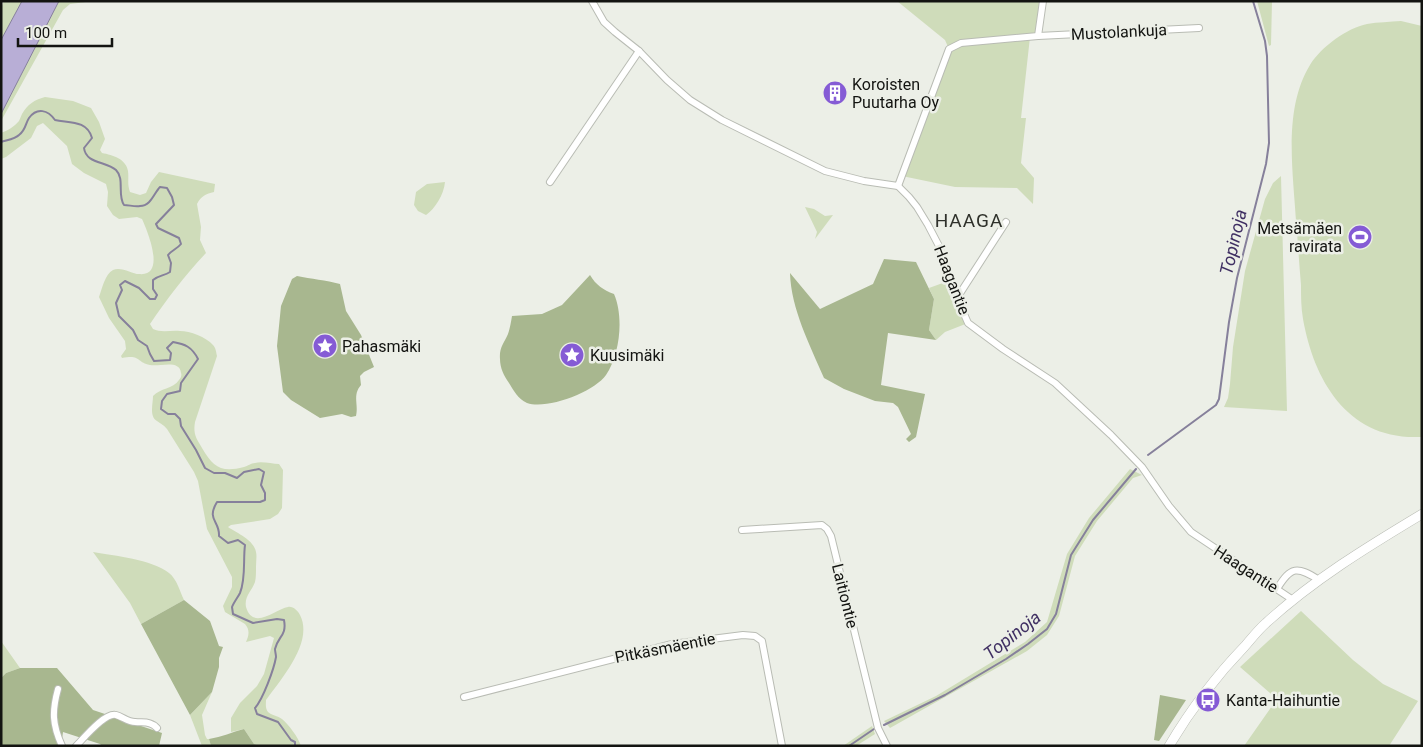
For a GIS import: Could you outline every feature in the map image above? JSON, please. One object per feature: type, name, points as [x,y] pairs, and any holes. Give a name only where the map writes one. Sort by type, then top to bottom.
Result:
[{"type":"main road","points":[[1169,746],[1200,698],[1226,666],[1264,625],[1319,580],[1358,553],[1422,514]]},
{"type":"street","points":[[592,1],[604,22],[639,51],[667,80],[690,100],[722,120],[825,171],[864,181],[898,186]]},
{"type":"street","points":[[1038,36],[1043,1]]},
{"type":"street","name":"Mustolankuja","points":[[898,186],[950,49],[961,43],[1038,36],[1199,28]]},
{"type":"street","points":[[550,182],[639,51]]},
{"type":"street","name":"Haagantie","points":[[898,186],[909,197],[928,225],[939,246],[968,323],[1003,349],[1055,383],[1111,435],[1142,467],[1169,506],[1191,532],[1293,600]]},
{"type":"street","points":[[957,298],[1006,222]]},
{"type":"street","name":"Laitiontie","points":[[742,530],[822,525],[827,529],[831,536],[878,728],[887,746]]},
{"type":"street","points":[[1277,588],[1292,571],[1305,571],[1319,580]]},
{"type":"street","name":"Pitkäsmäentie","points":[[464,697],[672,644],[743,635],[755,636],[762,641],[782,746]]},
{"type":"street","points":[[58,688],[53,715],[54,727],[62,746]]},
{"type":"street","points":[[76,746],[101,721],[109,716],[118,716],[134,722],[150,723],[157,728]]},
{"type":"green space","points":[[4,1],[22,1],[1,40],[1,8]]},
{"type":"green space","points":[[59,1],[94,1],[70,4],[63,10],[1,121],[1,114]]},
{"type":"green space","points":[[897,1],[1043,1],[1038,36],[1030,37],[1021,118],[1026,118],[1021,163],[1034,178],[1033,204],[1017,188],[955,187],[902,176],[949,49],[945,40]]},
{"type":"green space","points":[[1257,1],[1272,1],[1271,45],[1269,46]]},
{"type":"green space","name":"Metsämäen ravirata","points":[[1401,21],[1422,26],[1422,437],[1393,435],[1372,428],[1354,417],[1338,402],[1316,364],[1308,342],[1302,315],[1292,161],[1293,121],[1296,101],[1302,82],[1315,58],[1335,39],[1359,26]]},
{"type":"green space","points":[[45,97],[73,101],[91,108],[99,122],[105,139],[100,150],[102,153],[115,156],[125,163],[128,171],[130,192],[140,195],[146,193],[151,182],[159,172],[215,184],[214,192],[204,196],[197,204],[201,227],[200,240],[206,253],[176,287],[150,324],[156,330],[193,333],[206,339],[215,347],[217,356],[194,426],[197,439],[210,460],[224,469],[236,469],[261,462],[279,464],[283,470],[282,508],[278,514],[270,519],[228,527],[249,540],[256,552],[255,580],[246,603],[249,614],[259,618],[265,617],[290,607],[295,609],[300,615],[303,637],[294,660],[266,700],[266,709],[287,724],[296,735],[301,746],[260,746],[254,744],[244,729],[231,732],[231,718],[240,703],[257,686],[264,674],[274,638],[270,636],[246,642],[248,637],[247,626],[225,612],[223,606],[232,587],[232,577],[207,529],[198,481],[167,429],[153,416],[153,396],[180,379],[180,369],[173,365],[150,365],[132,357],[122,358],[121,356],[126,349],[125,341],[109,318],[99,297],[106,278],[113,270],[119,269],[139,274],[147,273],[152,268],[154,261],[151,242],[142,219],[137,217],[119,219],[113,215],[107,206],[108,192],[106,184],[84,173],[72,164],[67,146],[43,123],[37,126],[31,138],[1,159],[1,133],[19,121],[29,105]]},
{"type":"green space","points":[[1281,176],[1287,411],[1224,407],[1228,398],[1233,347],[1245,271],[1265,199],[1273,183]]},
{"type":"green space","points":[[445,182],[441,196],[433,209],[426,215],[418,211],[414,205],[416,192],[427,184]]},
{"type":"green space","points":[[805,207],[814,209],[825,216],[833,215],[815,239],[817,232]]},
{"type":"green space","points":[[884,259],[916,262],[934,299],[929,330],[936,340],[888,333],[881,385],[925,394],[916,437],[909,442],[906,439],[911,434],[898,407],[893,403],[875,401],[844,389],[824,378],[802,327],[791,286],[790,273],[820,309],[873,284]]},
{"type":"green space","points":[[590,275],[600,287],[614,294],[617,303],[620,324],[619,335],[615,357],[611,366],[600,381],[591,388],[570,398],[546,404],[536,405],[527,403],[515,392],[504,375],[501,366],[500,352],[508,334],[512,316],[542,314],[562,305]]},
{"type":"green space","points":[[297,276],[340,284],[346,311],[361,335],[374,367],[360,376],[361,385],[356,396],[356,416],[351,417],[342,414],[320,418],[291,400],[283,392],[277,346],[281,306],[292,279]]},
{"type":"green space","points":[[951,280],[968,323],[945,332],[936,340],[929,330],[934,299],[929,288]]},
{"type":"green space","points":[[1130,469],[1142,475],[1133,478],[1097,521],[1075,556],[1059,616],[1047,635],[1027,651],[890,728],[884,721],[936,696],[1025,642],[1047,622],[1067,554],[1089,518]]},
{"type":"green space","points":[[93,552],[132,559],[161,568],[174,579],[184,600],[141,624],[130,603]]},
{"type":"green space","points":[[184,600],[210,621],[219,646],[223,647],[212,692],[190,715],[141,624]]},
{"type":"green space","points":[[1301,611],[1353,660],[1383,684],[1418,701],[1389,746],[1244,746],[1277,699],[1240,667]]},
{"type":"green space","points":[[1,641],[20,668],[6,673],[1,678]]},
{"type":"green space","points":[[20,668],[57,668],[93,710],[162,733],[159,746],[102,746],[63,732],[61,746],[1,746],[1,678],[6,673]]},
{"type":"green space","points":[[212,692],[202,715],[205,735],[209,739],[211,746],[202,746],[190,715]]},
{"type":"green space","points":[[1160,695],[1186,700],[1159,741],[1154,740]]},
{"type":"green space","points":[[872,726],[875,734],[856,746],[843,746]]},
{"type":"green space","points":[[244,729],[254,744],[260,746],[211,746],[209,739]]},
{"type":"shaded area","points":[[22,1],[59,1],[1,114],[1,40]]},
{"type":"waterway","name":"Topinoja","points":[[1148,455],[1216,405],[1219,399],[1237,278],[1266,164],[1269,143],[1267,56],[1265,41],[1253,1]]},
{"type":"waterway","points":[[1,142],[15,138],[21,133],[29,118],[35,112],[46,112],[55,120],[77,123],[90,132],[92,138],[84,148],[86,153],[92,160],[112,167],[119,174],[121,197],[124,205],[138,206],[147,204],[160,187],[167,188],[172,197],[174,205],[156,224],[158,228],[179,238],[181,244],[168,255],[171,263],[170,272],[153,280],[153,289],[157,295],[155,299],[150,299],[139,288],[125,281],[120,285],[122,290],[116,303],[119,316],[133,330],[138,340],[147,346],[154,361],[170,360],[171,353],[167,348],[173,342],[188,347],[198,359],[181,383],[180,391],[167,394],[162,401],[161,409],[168,414],[175,414],[180,419],[181,426],[205,468],[214,473],[225,473],[237,478],[244,472],[259,469],[264,472],[261,485],[265,493],[265,500],[260,502],[217,502],[213,517],[218,527],[219,536],[228,543],[238,540],[245,545],[243,582],[240,593],[232,607],[233,614],[253,623],[277,619],[284,620],[283,633],[275,649],[276,657],[273,669],[265,691],[255,708],[257,714],[278,722],[291,740],[295,742],[295,746]]},
{"type":"waterway","name":"Topinoja","points":[[884,725],[945,695],[1006,659],[1047,629],[1056,614],[1071,555],[1093,520],[1136,469]]},
{"type":"waterway","name":"Topinoja","points":[[849,746],[874,729]]},
{"type":"place","name":"Koroisten Puutarha Oy","points":[[835,93]]},
{"type":"place","name":"Metsämäen ravirata","points":[[1360,237]]},
{"type":"place","name":"Pahasmäki","points":[[325,346]]},
{"type":"place","name":"Kuusimäki","points":[[572,355]]},
{"type":"place","name":"Kanta-Haihuntie","points":[[1208,700]]},
{"type":"district","name":"HAAGA","points":[[969,220]]}]
